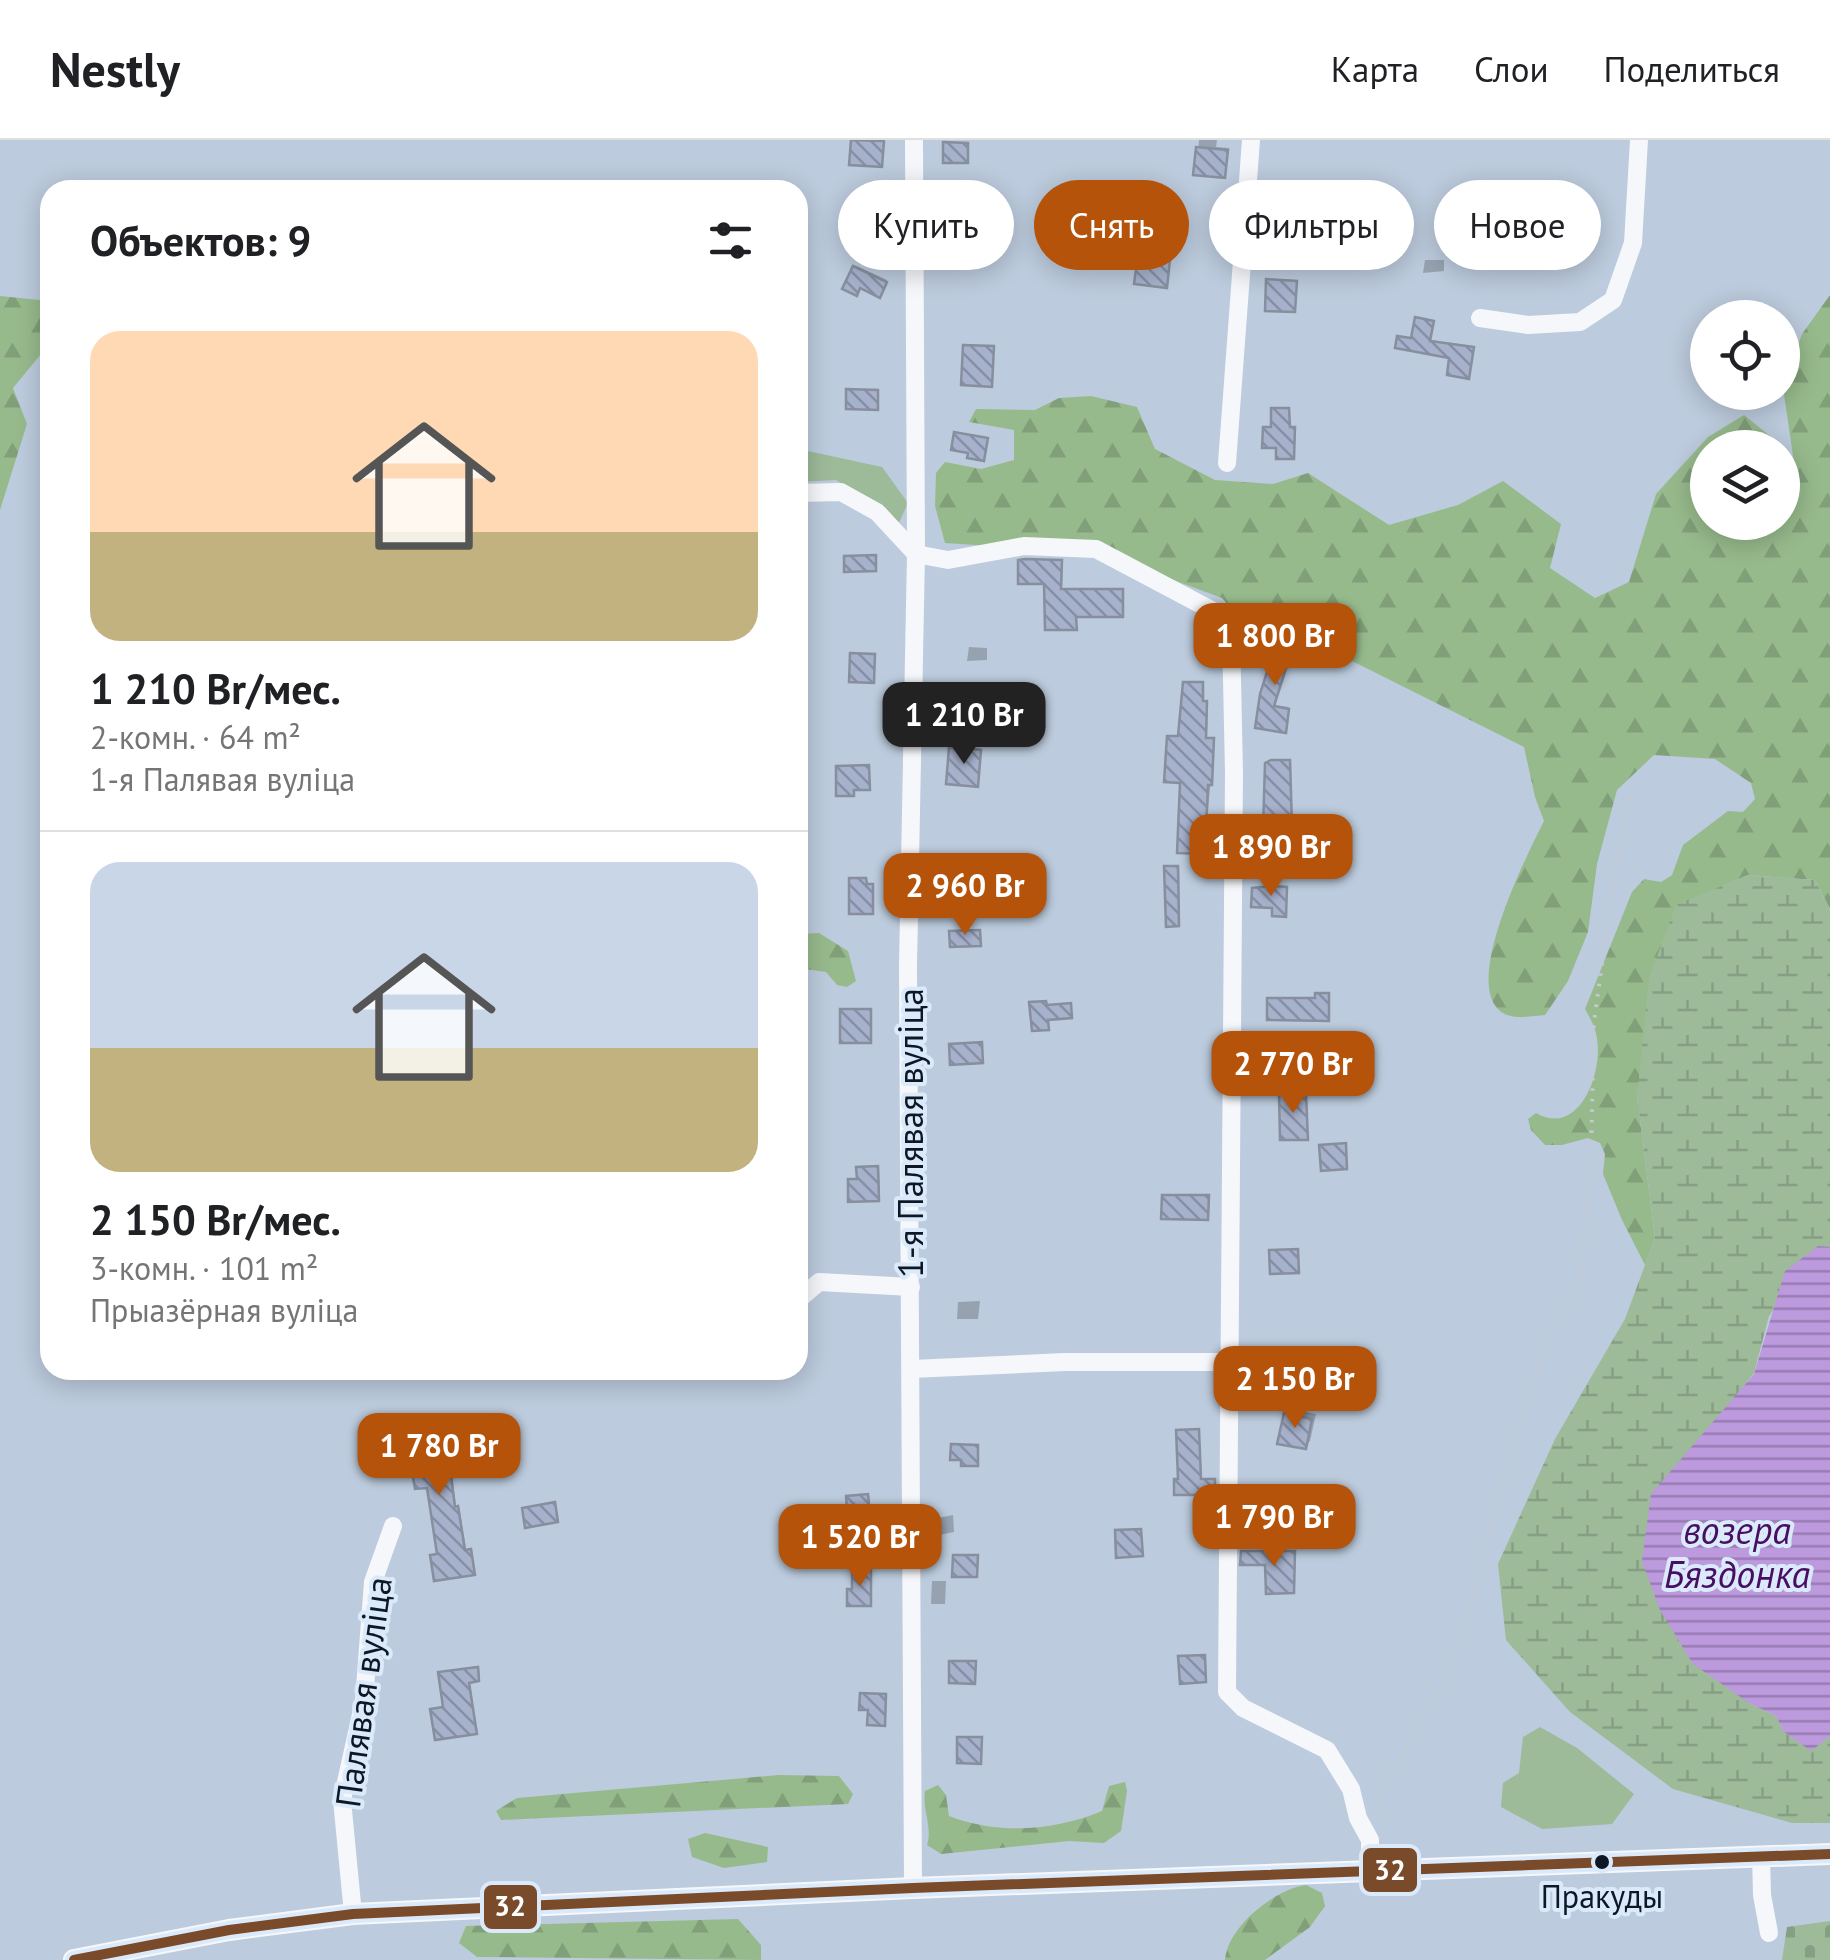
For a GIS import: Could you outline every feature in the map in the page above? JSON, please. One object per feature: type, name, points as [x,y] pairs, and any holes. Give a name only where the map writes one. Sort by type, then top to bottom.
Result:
[{"type":"main road","points":[[74,1960],[229,1930],[352,1914],[913,1888],[1830,1854]]},
{"type":"street","name":"1-я Палявая вуліца","points":[[913,1888],[908,966],[916,554],[914,140]]},
{"type":"street","points":[[1227,462],[1251,140]]},
{"type":"street","points":[[1480,318],[1528,324],[1580,322],[1613,300],[1633,243],[1639,140]]},
{"type":"street","points":[[808,493],[841,492],[876,512],[916,554],[948,560],[1024,546],[1096,549],[1215,612],[1231,632],[1234,773],[1227,1692],[1243,1708],[1327,1750],[1351,1789],[1358,1818],[1370,1840],[1370,1871]]},
{"type":"street","points":[[808,1291],[819,1282],[911,1287]]},
{"type":"street","points":[[912,1369],[1065,1362],[1228,1362]]},
{"type":"street","name":"Палявая вуліца","points":[[352,1914],[342,1800],[364,1701],[373,1582],[393,1526]]},
{"type":"street","points":[[1761,1855],[1768,1934]]},
{"type":"path","points":[[1370,1840],[1384,1787],[1446,1680],[1463,1636],[1499,1491],[1548,1340],[1580,1274],[1591,1155],[1594,1022],[1614,877],[1632,792]]},
{"type":"green space","points":[[1830,295],[1830,909],[1815,880],[1748,875],[1676,906],[1637,1096],[1655,1238],[1645,1265],[1603,1174],[1605,1154],[1600,1143],[1588,1138],[1545,1145],[1531,1130],[1528,1119],[1536,1113],[1565,1117],[1576,1110],[1592,1084],[1597,1039],[1585,1009],[1632,892],[1644,879],[1661,882],[1672,875],[1683,845],[1728,811],[1743,812],[1755,799],[1751,783],[1715,759],[1654,755],[1617,790],[1597,864],[1588,932],[1568,981],[1545,1015],[1509,1016],[1499,1010],[1490,994],[1493,946],[1513,888],[1544,821],[1524,747],[1290,630],[1258,638],[1222,598],[1100,553],[945,543],[935,506],[936,473],[945,462],[981,469],[1014,460],[1014,430],[969,422],[976,409],[1035,410],[1059,398],[1091,396],[1137,407],[1155,449],[1215,480],[1273,484],[1308,473],[1389,525],[1458,505],[1503,481],[1561,524],[1550,568],[1595,598],[1629,582],[1656,494],[1690,457],[1690,540],[1800,540],[1800,430],[1789,430],[1786,410],[1800,410],[1802,334]]},
{"type":"green space","points":[[0,296],[40,300],[40,355],[13,388],[27,424],[0,510]]},
{"type":"green space","points":[[1744,415],[1763,430],[1719,430]]},
{"type":"green space","points":[[808,451],[882,467],[908,503],[897,527],[884,511],[836,480],[808,481]]},
{"type":"green space","points":[[1748,875],[1815,880],[1830,910],[1830,1247],[1818,1247],[1769,1316],[1754,1373],[1721,1415],[1749,1703],[1776,1716],[1784,1732],[1811,1750],[1830,1736],[1830,1823],[1792,1823],[1673,1789],[1570,1712],[1506,1640],[1498,1564],[1555,1439],[1625,1319],[1655,1238],[1637,1096],[1649,978],[1676,905]]},
{"type":"green space","points":[[819,933],[848,951],[856,981],[847,987],[837,985],[826,972],[808,969],[808,934]]},
{"type":"green space","points":[[1540,1727],[1577,1748],[1634,1794],[1612,1824],[1542,1829],[1501,1807],[1503,1783],[1519,1773],[1523,1737]]},
{"type":"green space","points":[[779,1775],[839,1776],[853,1794],[848,1804],[501,1820],[496,1811],[517,1798]]},
{"type":"green space","points":[[1125,1782],[1121,1831],[1104,1843],[1069,1841],[941,1854],[927,1845],[925,1791],[938,1785],[946,1795],[949,1816],[987,1826],[1026,1828],[1065,1823],[1102,1811],[1109,1786]]},
{"type":"green space","points":[[705,1833],[768,1847],[767,1862],[724,1868],[692,1857],[688,1839]]},
{"type":"green space","points":[[1306,1885],[1322,1893],[1325,1906],[1310,1927],[1265,1960],[1225,1960],[1243,1923],[1267,1902]]},
{"type":"green space","points":[[738,1919],[761,1945],[761,1960],[477,1957],[459,1943],[466,1926]]},
{"type":"green space","points":[[1830,1921],[1830,1960],[1782,1960],[1787,1927]]},
{"type":"water","name":"возера Бяздонка","points":[[1818,1246],[1830,1247],[1830,1736],[1811,1751],[1784,1732],[1776,1716],[1749,1703],[1693,1664],[1660,1610],[1642,1561],[1651,1494],[1754,1374],[1785,1271]]},
{"type":"building","points":[[851,140],[884,141],[882,167],[849,165]]},
{"type":"building","points":[[943,142],[968,143],[968,163],[943,163]]},
{"type":"building","points":[[1196,147],[1228,150],[1225,178],[1193,175]]},
{"type":"building","points":[[851,270],[862,270],[887,282],[880,298],[860,288],[857,296],[842,289]]},
{"type":"building","points":[[1136,270],[1169,270],[1167,288],[1134,284]]},
{"type":"building","points":[[1266,279],[1297,281],[1295,312],[1265,311]]},
{"type":"building","points":[[1415,317],[1434,321],[1430,341],[1474,347],[1469,379],[1447,375],[1449,358],[1395,348],[1397,336],[1411,338]]},
{"type":"building","points":[[963,345],[994,346],[992,387],[961,385]]},
{"type":"building","points":[[846,389],[878,390],[878,410],[846,409]]},
{"type":"building","points":[[1271,408],[1289,408],[1290,427],[1295,427],[1294,459],[1276,459],[1276,448],[1262,448],[1263,427],[1271,427]]},
{"type":"building","points":[[954,432],[988,438],[984,461],[951,450]]},
{"type":"building","points":[[876,555],[876,571],[844,572],[844,556]]},
{"type":"building","points":[[1018,560],[1062,560],[1061,589],[1123,589],[1123,617],[1076,617],[1077,630],[1045,630],[1044,584],[1018,584]]},
{"type":"building","points":[[1269,640],[1300,648],[1296,664],[1288,662],[1274,706],[1289,709],[1286,733],[1255,728],[1271,659],[1265,658]]},
{"type":"building","points":[[850,653],[875,654],[874,683],[849,682]]},
{"type":"building","points":[[1183,682],[1203,682],[1206,738],[1214,738],[1205,854],[1177,853],[1180,783],[1164,782],[1167,736],[1178,736]]},
{"type":"building","points":[[949,747],[981,750],[978,787],[946,784]]},
{"type":"building","points":[[1290,760],[1292,826],[1316,827],[1315,856],[1256,854],[1257,830],[1263,830],[1265,763]]},
{"type":"building","points":[[869,765],[870,790],[854,790],[854,796],[836,796],[836,766]]},
{"type":"building","points":[[1164,866],[1178,866],[1179,926],[1166,927]]},
{"type":"building","points":[[849,878],[866,878],[867,884],[873,884],[873,914],[849,914]]},
{"type":"building","points":[[1287,887],[1286,917],[1272,916],[1272,908],[1251,907],[1252,888]]},
{"type":"building","points":[[980,930],[981,946],[950,947],[949,931]]},
{"type":"building","points":[[1315,993],[1329,993],[1329,1021],[1267,1020],[1267,998],[1315,998]]},
{"type":"building","points":[[1046,1001],[1047,1005],[1071,1003],[1072,1018],[1048,1020],[1049,1030],[1032,1031],[1029,1002]]},
{"type":"building","points":[[840,1009],[871,1009],[871,1043],[840,1043]]},
{"type":"building","points":[[982,1042],[983,1063],[950,1065],[949,1044]]},
{"type":"building","points":[[1279,1092],[1306,1093],[1308,1140],[1280,1140]]},
{"type":"building","points":[[1346,1143],[1347,1169],[1321,1171],[1319,1145]]},
{"type":"building","points":[[878,1166],[879,1201],[848,1202],[848,1179],[857,1179],[856,1167]]},
{"type":"building","points":[[1162,1195],[1209,1195],[1208,1220],[1161,1219]]},
{"type":"building","points":[[1298,1249],[1299,1273],[1270,1274],[1269,1250]]},
{"type":"building","points":[[1311,1376],[1341,1378],[1340,1396],[1310,1395]]},
{"type":"building","points":[[1284,1413],[1312,1419],[1306,1449],[1277,1444]]},
{"type":"building","points":[[444,1420],[455,1507],[458,1506],[465,1550],[471,1549],[475,1575],[434,1581],[430,1555],[437,1554],[427,1488],[415,1489],[404,1425]]},
{"type":"building","points":[[1199,1429],[1201,1479],[1215,1479],[1215,1506],[1201,1506],[1201,1495],[1174,1495],[1174,1479],[1178,1479],[1176,1430]]},
{"type":"building","points":[[951,1444],[978,1445],[978,1466],[961,1466],[961,1460],[950,1460]]},
{"type":"building","points":[[868,1494],[871,1530],[849,1531],[846,1496]]},
{"type":"building","points":[[555,1502],[558,1522],[525,1528],[522,1508]]},
{"type":"building","points":[[1141,1529],[1143,1556],[1116,1558],[1115,1530]]},
{"type":"building","points":[[1241,1551],[1295,1551],[1294,1593],[1266,1594],[1265,1565],[1240,1565]]},
{"type":"building","points":[[953,1555],[978,1555],[977,1577],[952,1577]]},
{"type":"building","points":[[852,1570],[871,1570],[871,1606],[847,1606]]},
{"type":"building","points":[[1205,1655],[1206,1682],[1180,1684],[1178,1656]]},
{"type":"building","points":[[949,1661],[976,1661],[975,1684],[949,1683]]},
{"type":"building","points":[[478,1667],[479,1681],[469,1683],[477,1734],[435,1740],[430,1709],[443,1707],[438,1672]]},
{"type":"building","points":[[860,1693],[886,1694],[885,1726],[867,1725],[868,1710],[859,1710]]},
{"type":"building","points":[[957,1737],[982,1737],[981,1764],[957,1763]]},
{"type":"transit line","name":"32","points":[[74,1960],[229,1930],[353,1914],[913,1888],[1830,1854]]},
{"type":"place","name":"Пракуды","points":[[1602,1862]]}]
